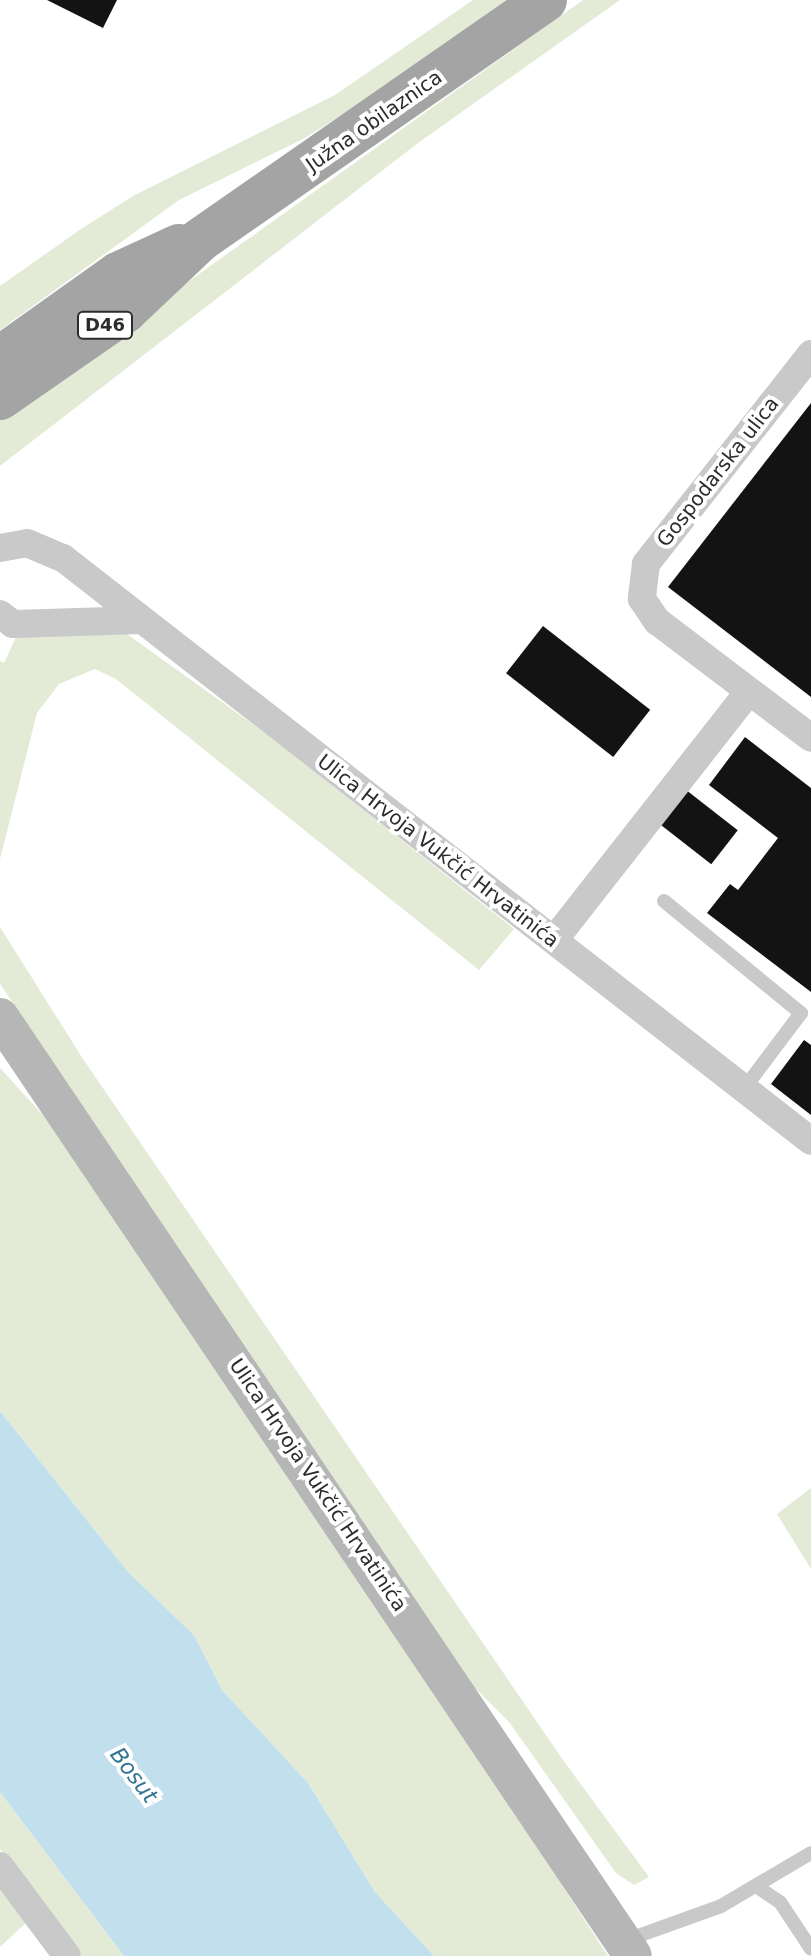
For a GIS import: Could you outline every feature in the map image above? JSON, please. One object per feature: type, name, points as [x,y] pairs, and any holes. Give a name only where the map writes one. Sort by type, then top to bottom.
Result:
[{"type":"main road","name":"Južna obilaznica","points":[[0,398],[125,311],[200,240],[545,0]]},
{"type":"main road","name":"Južna obilaznica","points":[[0,358],[118,274],[160,252],[200,240]]},
{"type":"main road","name":"Ulica Hrvoja Vukčić Hrvatinića","points":[[0,1017],[628,1949]]},
{"type":"street","name":"Gospodarska ulica","points":[[811,354],[646,564],[642,599],[657,621],[811,738]]},
{"type":"street","name":"Ulica Hrvoja Vukčić Hrvatinića","points":[[0,548],[27,543],[63,558],[811,1141]]},
{"type":"street","points":[[0,614],[13,624],[142,620]]},
{"type":"street","points":[[554,940],[749,691]]},
{"type":"street","points":[[0,1866],[67,1956]]},
{"type":"lane","points":[[664,901],[801,1013],[744,1089]]},
{"type":"lane","points":[[628,1949],[759,1888],[811,1853]]},
{"type":"lane","points":[[759,1888],[780,1902],[811,1949]]},
{"type":"green space","points":[[473,0],[522,0],[305,138],[179,200],[0,330],[0,286],[81,229],[133,196],[335,95]]},
{"type":"green space","points":[[583,0],[620,0],[418,143],[0,466],[0,416]]},
{"type":"green space","points":[[127,634],[268,735],[514,929],[479,970],[116,679],[95,669],[59,684],[37,713],[0,859],[0,661],[4,663],[16,637]]},
{"type":"green space","points":[[0,927],[83,1059],[563,1760],[649,1877],[634,1885],[616,1873],[509,1722],[474,1687],[0,984]]},
{"type":"green space","points":[[0,1068],[53,1126],[319,1511],[608,1956],[434,1956],[375,1892],[308,1783],[222,1690],[194,1635],[128,1572],[0,1411]]},
{"type":"green space","points":[[811,1488],[811,1569],[777,1514]]},
{"type":"green space","points":[[0,1792],[124,1956],[81,1956],[32,1892],[0,1849]]},
{"type":"green space","points":[[0,1883],[29,1920],[0,1947]]},
{"type":"water","name":"Bosut","points":[[0,1411],[128,1572],[194,1635],[222,1690],[308,1783],[375,1892],[434,1956],[124,1956],[0,1792]]},
{"type":"building","points":[[47,0],[117,0],[103,28]]},
{"type":"building","points":[[811,403],[811,697],[668,587]]},
{"type":"building","points":[[543,626],[650,710],[613,757],[506,673]]},
{"type":"building","points":[[745,737],[811,788],[811,992],[707,913],[730,884],[738,890],[778,838],[709,785]]},
{"type":"building","points":[[681,786],[738,830],[711,864],[655,820]]},
{"type":"building","points":[[804,1040],[811,1045],[811,1115],[771,1084]]}]
